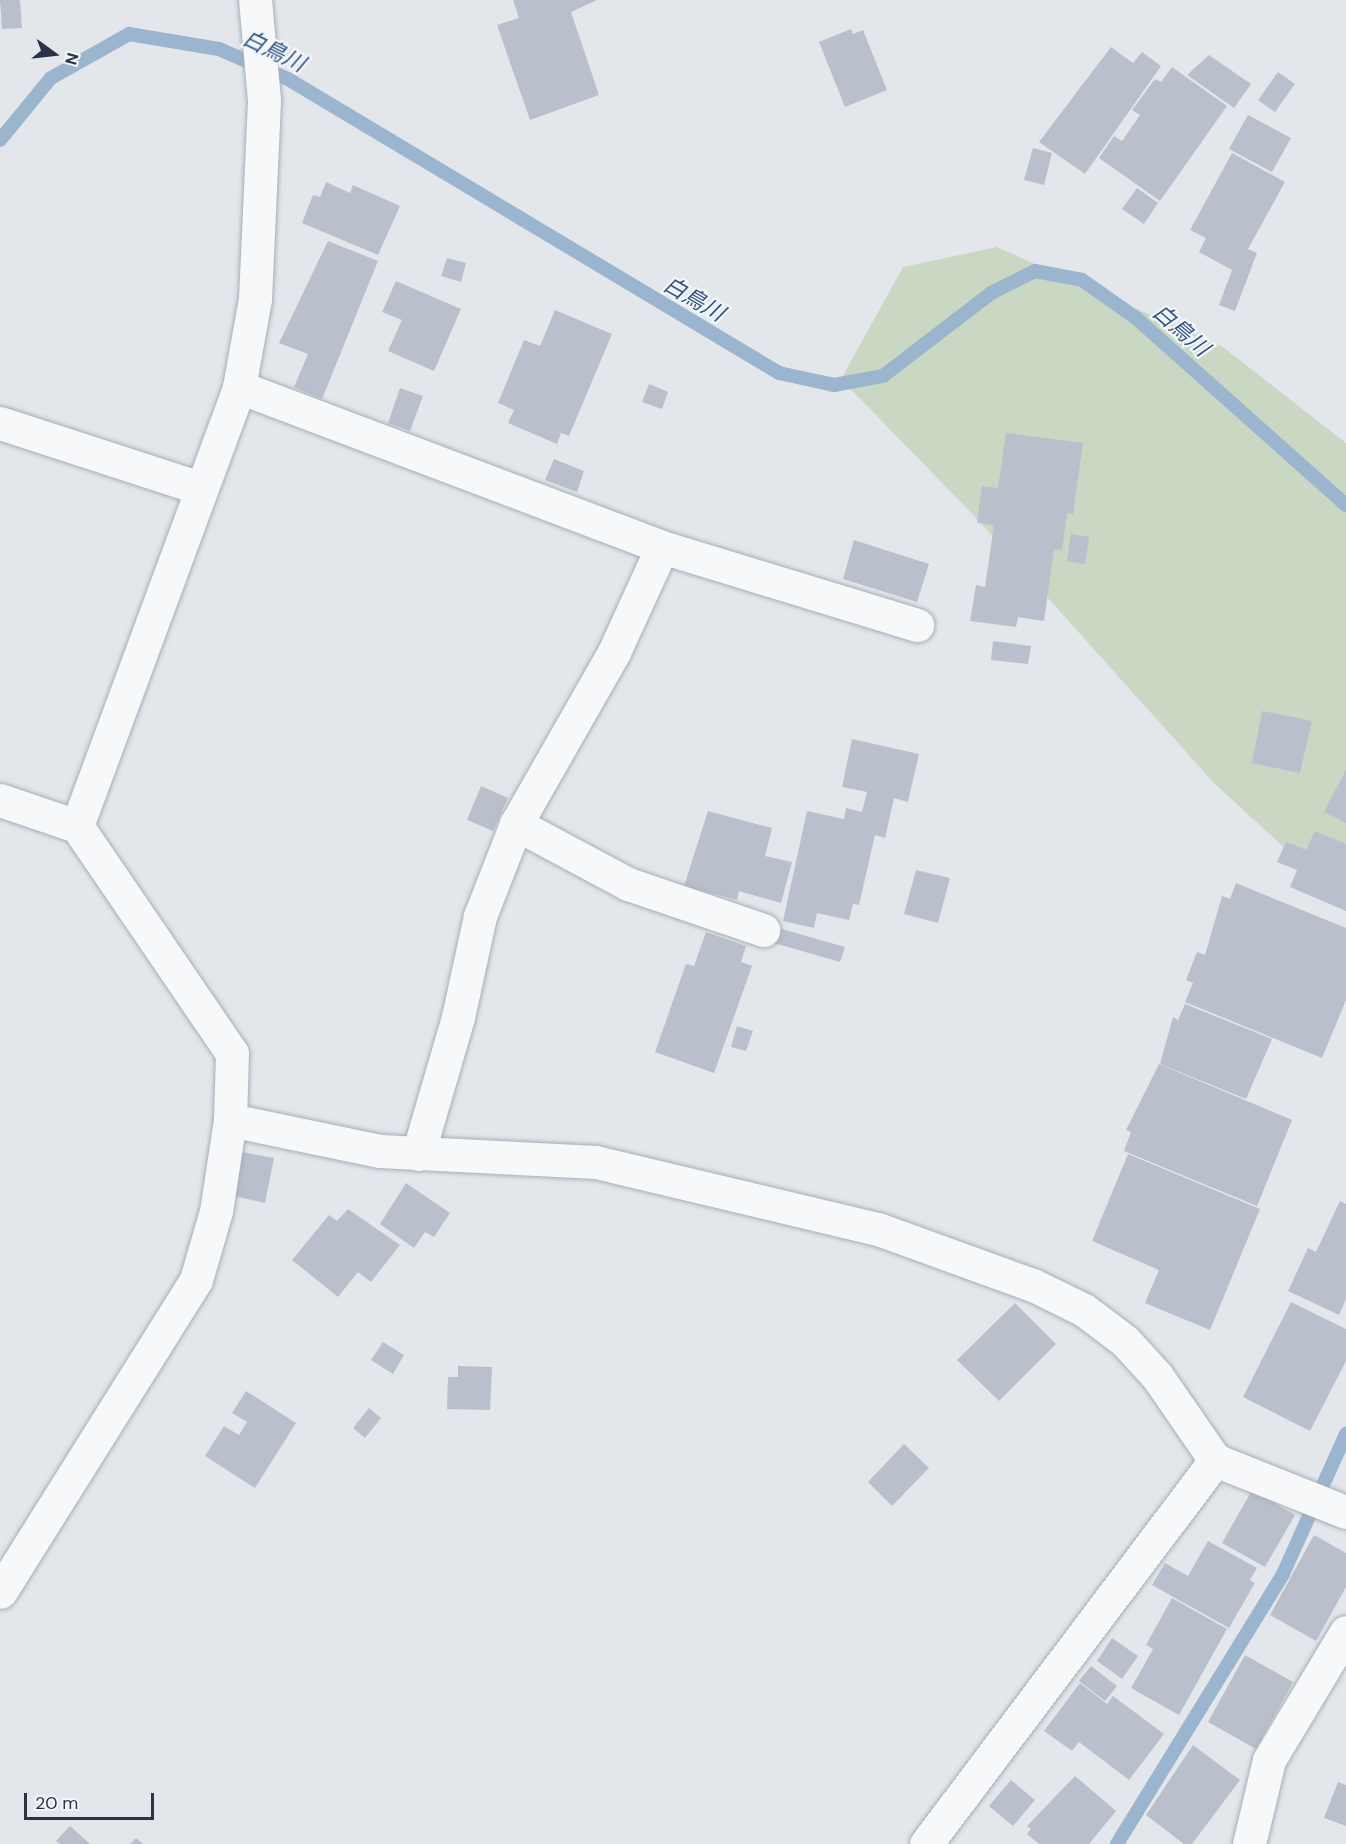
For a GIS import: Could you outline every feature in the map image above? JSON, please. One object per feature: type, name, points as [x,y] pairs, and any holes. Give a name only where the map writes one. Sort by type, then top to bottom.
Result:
[{"type":"street","points":[[77,826],[239,387],[255,299],[264,100],[259,14]]},
{"type":"street","points":[[239,387],[662,547],[917,625]]},
{"type":"street","points":[[0,423],[200,488]]},
{"type":"street","points":[[418,1154],[458,1017],[480,916],[516,824],[614,652],[662,547]]},
{"type":"street","points":[[0,800],[77,826],[232,1053],[230,1120],[216,1211],[195,1280],[0,1592]]},
{"type":"street","points":[[516,824],[628,884],[763,930]]},
{"type":"street","points":[[230,1120],[418,1154],[596,1162],[669,1177],[878,1229],[1033,1285],[1084,1310],[1125,1341],[1190,1417],[1215,1460],[1277,1482],[1346,1512]]},
{"type":"street","points":[[926,1844],[1215,1460]]},
{"type":"street","points":[[1249,1844],[1269,1760],[1346,1632]]},
{"type":"green space","points":[[997,247],[1223,347],[1346,443],[1346,905],[1214,783],[977,519],[841,379],[903,267]]},
{"type":"building","points":[[0,0],[20,0],[22,28],[2,29]]},
{"type":"building","points":[[513,0],[597,0],[571,12],[599,95],[530,120],[497,25],[519,18]]},
{"type":"building","points":[[851,29],[853,34],[863,30],[887,90],[845,107],[819,42]]},
{"type":"building","points":[[1111,47],[1133,63],[1142,52],[1161,66],[1085,174],[1039,142]]},
{"type":"building","points":[[1209,55],[1251,84],[1234,108],[1187,75]]},
{"type":"building","points":[[1172,67],[1227,106],[1160,201],[1099,158],[1114,136],[1122,141],[1140,115],[1132,110],[1155,79],[1161,82]]},
{"type":"building","points":[[1278,72],[1295,84],[1275,112],[1258,100]]},
{"type":"building","points":[[1248,115],[1291,138],[1272,172],[1229,149]]},
{"type":"building","points":[[1033,148],[1052,153],[1044,185],[1024,180]]},
{"type":"building","points":[[1232,153],[1285,182],[1248,249],[1257,253],[1235,311],[1219,305],[1232,270],[1199,252],[1206,238],[1190,230]]},
{"type":"building","points":[[326,182],[350,193],[353,185],[400,206],[378,255],[302,223],[313,195],[320,197]]},
{"type":"building","points":[[1137,188],[1158,203],[1144,224],[1122,209]]},
{"type":"building","points":[[328,241],[378,261],[322,399],[294,387],[308,354],[279,343]]},
{"type":"building","points":[[447,258],[466,263],[461,282],[441,276]]},
{"type":"building","points":[[396,281],[461,309],[434,371],[388,351],[402,320],[382,312]]},
{"type":"building","points":[[555,310],[612,334],[569,436],[561,433],[557,444],[508,423],[514,410],[498,403],[524,340],[540,346]]},
{"type":"building","points":[[649,384],[668,392],[662,409],[642,402]]},
{"type":"building","points":[[400,388],[423,396],[410,431],[388,423]]},
{"type":"building","points":[[1006,433],[1083,443],[1073,514],[1067,513],[1062,550],[1054,549],[1044,621],[1018,617],[1016,627],[970,621],[976,585],[985,587],[994,525],[977,523],[982,486],[998,488]]},
{"type":"building","points":[[554,459],[584,471],[577,492],[545,480]]},
{"type":"building","points":[[1071,534],[1089,537],[1085,564],[1067,561]]},
{"type":"building","points":[[854,540],[929,564],[917,602],[843,579]]},
{"type":"building","points":[[993,641],[1031,646],[1028,664],[991,660]]},
{"type":"building","points":[[1262,711],[1312,721],[1300,773],[1252,763]]},
{"type":"building","points":[[852,739],[919,754],[908,802],[894,798],[885,838],[875,835],[859,905],[853,904],[849,920],[817,913],[814,928],[783,921],[807,811],[844,819],[846,808],[862,812],[867,792],[842,787]]},
{"type":"building","points":[[1346,770],[1346,823],[1324,812]]},
{"type":"building","points":[[481,786],[508,798],[493,831],[467,820]]},
{"type":"building","points":[[708,811],[772,828],[765,856],[792,862],[781,903],[739,891],[737,900],[684,886]]},
{"type":"building","points":[[1315,831],[1346,844],[1346,911],[1290,887],[1297,870],[1277,862],[1286,842],[1306,850]]},
{"type":"building","points":[[916,870],[950,878],[938,923],[904,914]]},
{"type":"building","points":[[1236,883],[1346,928],[1346,1000],[1322,1058],[1185,1002],[1193,983],[1186,980],[1197,952],[1205,955],[1222,896],[1230,899]]},
{"type":"building","points":[[778,928],[845,947],[840,962],[774,943]]},
{"type":"building","points":[[706,932],[746,946],[741,962],[752,966],[714,1073],[655,1052],[686,964],[694,966]]},
{"type":"building","points":[[1185,1004],[1272,1039],[1246,1099],[1160,1064],[1173,1017],[1178,1020]]},
{"type":"building","points":[[737,1026],[753,1031],[746,1051],[731,1047]]},
{"type":"building","points":[[1159,1064],[1292,1120],[1257,1206],[1124,1151],[1131,1132],[1126,1130]]},
{"type":"building","points":[[243,1152],[274,1158],[265,1203],[234,1196]]},
{"type":"building","points":[[1128,1154],[1260,1209],[1210,1330],[1145,1303],[1159,1270],[1092,1241]]},
{"type":"building","points":[[406,1183],[450,1213],[434,1237],[425,1232],[414,1248],[380,1224]]},
{"type":"building","points":[[1340,1201],[1346,1204],[1346,1299],[1339,1315],[1288,1291],[1308,1248],[1316,1252]]},
{"type":"building","points":[[348,1209],[400,1245],[371,1282],[358,1272],[338,1297],[292,1260],[329,1215],[337,1221]]},
{"type":"building","points":[[1291,1302],[1346,1329],[1346,1361],[1310,1431],[1243,1397]]},
{"type":"building","points":[[1015,1303],[1056,1344],[999,1401],[957,1360]]},
{"type":"building","points":[[383,1342],[404,1355],[393,1374],[371,1360]]},
{"type":"building","points":[[458,1366],[492,1367],[490,1410],[447,1409],[448,1377],[458,1377]]},
{"type":"building","points":[[246,1391],[296,1423],[255,1488],[205,1456],[224,1426],[239,1435],[247,1422],[232,1413]]},
{"type":"building","points":[[369,1408],[381,1418],[365,1438],[353,1428]]},
{"type":"building","points":[[904,1444],[929,1468],[892,1506],[868,1482]]},
{"type":"building","points":[[1252,1490],[1295,1515],[1265,1567],[1222,1543]]},
{"type":"building","points":[[1314,1535],[1346,1553],[1346,1587],[1316,1641],[1270,1615]]},
{"type":"building","points":[[1208,1541],[1257,1568],[1250,1580],[1255,1583],[1229,1628],[1152,1585],[1165,1563],[1188,1576]]},
{"type":"building","points":[[1172,1598],[1227,1629],[1179,1715],[1131,1688],[1153,1649],[1146,1645]]},
{"type":"building","points":[[1112,1638],[1138,1656],[1122,1679],[1097,1661]]},
{"type":"building","points":[[1245,1655],[1293,1682],[1256,1749],[1208,1722]]},
{"type":"building","points":[[1091,1666],[1117,1686],[1105,1701],[1079,1681]]},
{"type":"building","points":[[1080,1683],[1107,1704],[1113,1696],[1164,1734],[1129,1780],[1079,1742],[1072,1751],[1044,1731]]},
{"type":"building","points":[[1193,1745],[1240,1780],[1192,1844],[1184,1844],[1146,1815]]},
{"type":"building","points":[[1075,1776],[1116,1811],[1089,1844],[1039,1844],[1027,1834],[1031,1829],[1027,1826]]},
{"type":"building","points":[[1011,1780],[1035,1800],[1013,1826],[989,1806]]},
{"type":"building","points":[[1338,1782],[1346,1785],[1346,1826],[1324,1818]]},
{"type":"building","points":[[70,1826],[90,1844],[60,1844],[56,1841]]},
{"type":"building","points":[[136,1838],[143,1844],[130,1844]]},
{"type":"waterway","name":"白鳥川","points":[[0,140],[51,78],[129,34],[219,49],[288,79],[779,373],[834,385],[883,376],[991,293],[1035,271],[1082,280],[1136,318],[1346,505]]},
{"type":"waterway","points":[[1117,1844],[1283,1574],[1346,1434]]}]
